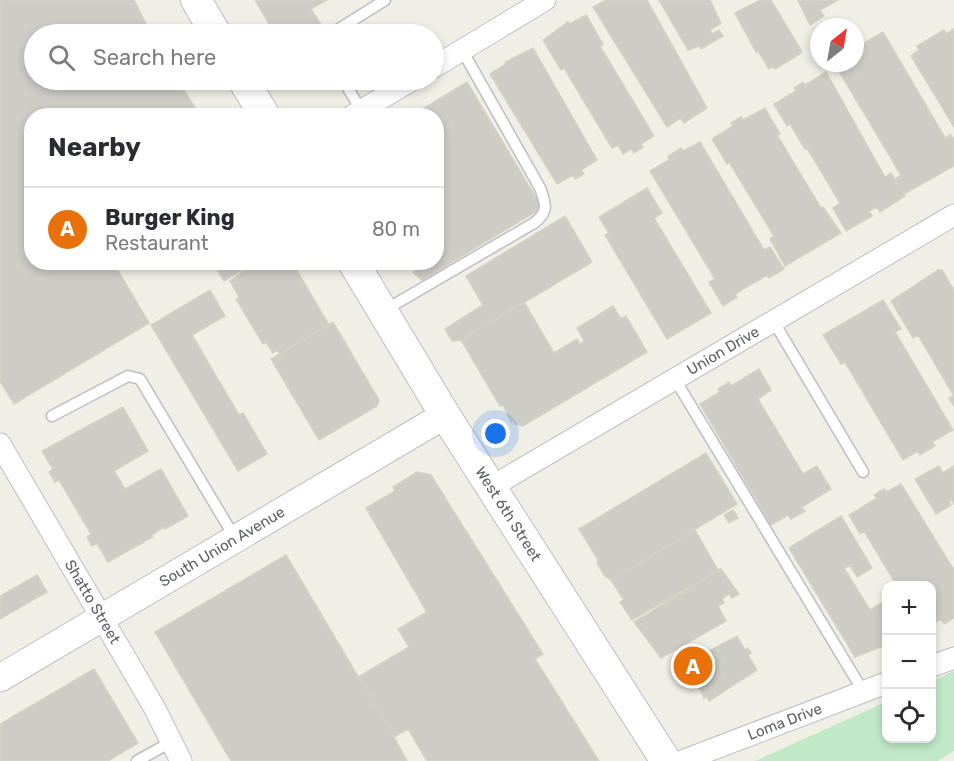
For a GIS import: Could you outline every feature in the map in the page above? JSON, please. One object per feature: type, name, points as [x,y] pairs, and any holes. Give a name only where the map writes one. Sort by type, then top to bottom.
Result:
[{"type":"main road","points":[[196,0],[210,24]]},
{"type":"main road","points":[[249,90],[260,108]]},
{"type":"main road","name":"West 6th Street","points":[[358,270],[445,415],[493,486],[666,761]]},
{"type":"street","points":[[444,61],[545,0]]},
{"type":"street","points":[[364,108],[395,90]]},
{"type":"street","name":"Union Drive","points":[[493,486],[676,381],[954,215]]},
{"type":"street","name":"South Union Avenue","points":[[0,678],[445,415]]},
{"type":"street","name":"Shatto Street","points":[[0,444],[154,707],[182,761]]},
{"type":"street","points":[[936,665],[954,658]]},
{"type":"street","name":"Loma Drive","points":[[682,761],[882,685]]},
{"type":"lane","points":[[347,24],[385,0]]},
{"type":"lane","points":[[382,311],[544,216],[547,206],[540,188],[462,50]]},
{"type":"lane","points":[[347,90],[354,108]]},
{"type":"lane","points":[[774,322],[863,472]]},
{"type":"lane","points":[[52,417],[128,376],[140,379],[235,539]]},
{"type":"lane","points":[[676,381],[863,692]]},
{"type":"lane","points":[[137,761],[171,742]]},
{"type":"green space","points":[[954,671],[954,751],[938,761],[755,761],[882,704],[882,743],[936,743],[936,679]]},
{"type":"building","points":[[0,0],[134,0],[146,24],[24,24],[24,90],[184,90],[195,108],[24,108],[24,270],[118,270],[149,323],[14,404],[0,381]]},
{"type":"building","points":[[255,0],[327,0],[311,9],[321,24],[269,24]]},
{"type":"building","points":[[606,0],[647,0],[707,108],[684,123],[681,118],[667,127],[593,7]]},
{"type":"building","points":[[659,0],[710,0],[721,23],[710,30],[712,34],[719,30],[723,36],[701,49],[699,46],[688,50]]},
{"type":"building","points":[[760,0],[771,0],[801,50],[801,53],[775,69],[773,66],[769,69],[758,51],[756,52],[735,13]]},
{"type":"building","points":[[798,0],[838,0],[820,10],[824,16],[821,18],[810,18],[810,25]]},
{"type":"building","points":[[586,15],[603,44],[600,46],[654,136],[641,144],[643,147],[634,153],[631,149],[623,154],[618,145],[612,148],[564,68],[561,70],[543,40],[568,22],[570,24]]},
{"type":"building","points":[[954,29],[954,127],[911,56],[919,50],[917,46],[944,30],[946,34]]},
{"type":"building","points":[[883,32],[945,138],[951,135],[954,140],[954,166],[904,194],[895,179],[901,175],[839,72],[864,72],[864,43]]},
{"type":"building","points":[[533,48],[597,160],[581,170],[584,174],[575,179],[573,175],[557,184],[490,74],[506,64],[505,62]]},
{"type":"building","points":[[826,72],[885,177],[891,173],[905,196],[880,212],[877,207],[869,211],[872,216],[846,231],[833,208],[840,203],[807,148],[805,149],[790,124],[787,126],[774,104],[796,91],[794,88],[803,82],[805,85]]},
{"type":"building","points":[[467,82],[542,208],[444,267],[444,108],[424,108]]},
{"type":"building","points":[[765,108],[780,134],[777,135],[821,208],[823,207],[841,233],[785,266],[770,239],[774,236],[729,162],[727,164],[712,139],[733,126],[731,123],[741,117],[743,120]]},
{"type":"building","points":[[700,142],[764,250],[770,247],[784,269],[769,278],[767,275],[735,294],[737,297],[723,306],[709,282],[715,279],[650,171],[669,160],[668,156],[681,148],[683,151]]},
{"type":"building","points":[[647,188],[662,213],[654,218],[711,313],[667,339],[605,235],[609,233],[599,217]]},
{"type":"building","points":[[565,216],[592,262],[461,340],[452,341],[445,329],[483,305],[466,276]]},
{"type":"building","points":[[218,270],[243,270],[224,281]]},
{"type":"building","points":[[245,270],[297,270],[329,325],[280,354],[277,350],[273,353],[266,342],[263,344],[236,299],[239,297],[230,281]]},
{"type":"building","points":[[416,270],[439,270],[422,280],[413,272]]},
{"type":"building","points":[[938,270],[942,270],[954,290],[954,396],[918,335],[913,338],[891,301]]},
{"type":"building","points":[[210,290],[225,316],[192,335],[239,415],[243,413],[267,454],[238,471],[151,325]]},
{"type":"building","points":[[883,300],[901,329],[895,332],[953,430],[932,442],[935,446],[920,455],[918,451],[903,460],[845,362],[841,364],[823,335]]},
{"type":"building","points":[[524,302],[554,353],[577,339],[580,344],[584,341],[577,328],[613,306],[621,319],[626,316],[647,352],[523,426],[515,424],[512,419],[511,422],[503,405],[500,406],[461,340]]},
{"type":"building","points":[[333,322],[379,400],[377,406],[319,440],[271,359]]},
{"type":"building","points":[[759,369],[771,390],[758,399],[803,474],[817,466],[831,489],[802,507],[805,511],[791,519],[788,515],[771,525],[700,404],[720,392],[718,389],[729,382],[731,386]]},
{"type":"building","points":[[954,396],[954,406],[949,398]]},
{"type":"building","points":[[123,407],[148,451],[114,471],[125,489],[161,469],[188,516],[165,529],[164,527],[152,535],[153,537],[108,562],[97,543],[92,546],[87,537],[91,534],[59,480],[55,482],[49,472],[53,469],[42,451]]},
{"type":"building","points":[[706,453],[737,504],[611,580],[604,575],[597,563],[598,560],[579,529]]},
{"type":"building","points":[[939,466],[943,473],[954,466],[954,504],[951,499],[949,501],[951,505],[936,514],[915,479]]},
{"type":"building","points":[[417,472],[431,475],[543,654],[535,659],[599,761],[427,761],[408,729],[394,737],[358,677],[409,647],[398,629],[427,612],[366,508],[395,491],[393,487]]},
{"type":"building","points":[[901,484],[954,570],[954,618],[944,624],[941,619],[936,622],[936,581],[894,581],[864,531],[860,534],[849,515],[877,498],[874,495],[884,489],[886,492]]},
{"type":"building","points":[[733,510],[738,518],[729,523],[724,515]]},
{"type":"building","points":[[841,516],[872,568],[857,577],[850,565],[844,568],[870,610],[882,602],[882,647],[855,657],[789,548]]},
{"type":"building","points":[[695,530],[718,570],[721,569],[632,620],[620,602],[624,600],[611,580]]},
{"type":"building","points":[[286,555],[407,761],[231,761],[155,632]]},
{"type":"building","points":[[721,569],[739,594],[732,598],[729,594],[722,599],[724,603],[718,606],[726,621],[661,658],[634,622]]},
{"type":"building","points":[[37,575],[47,592],[0,619],[0,596]]},
{"type":"building","points":[[737,636],[745,650],[748,648],[751,653],[748,655],[757,670],[709,701],[707,697],[704,698],[694,676],[692,677],[687,670],[690,668],[688,662]]},
{"type":"building","points":[[94,669],[138,743],[108,761],[0,761],[0,724]]},
{"type":"place","name":"Burger King","points":[[693,666]]}]
